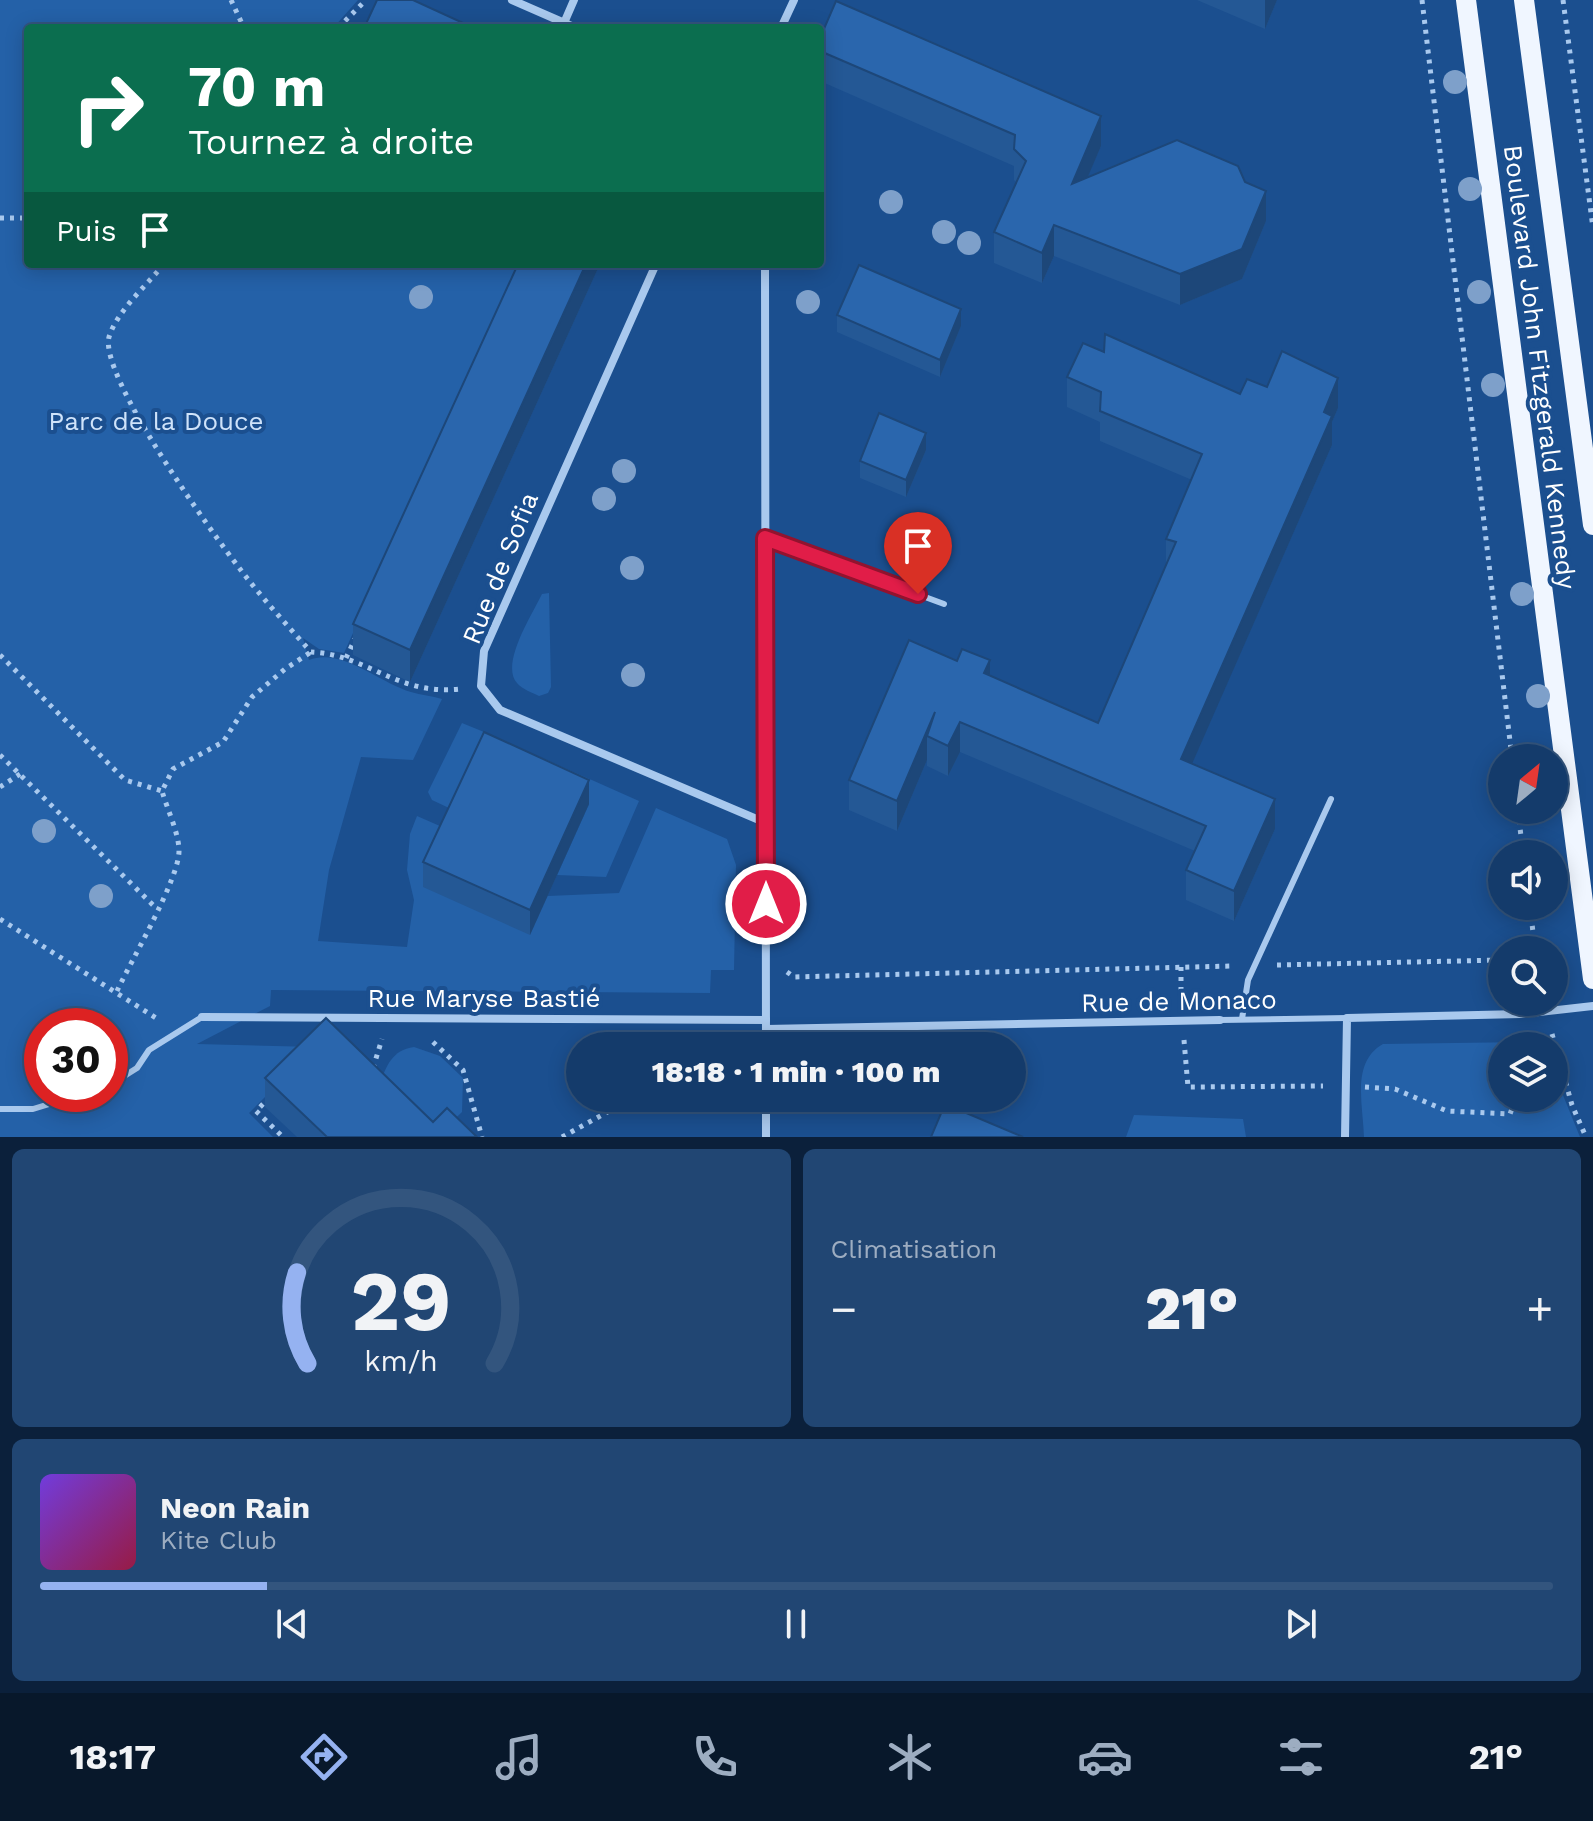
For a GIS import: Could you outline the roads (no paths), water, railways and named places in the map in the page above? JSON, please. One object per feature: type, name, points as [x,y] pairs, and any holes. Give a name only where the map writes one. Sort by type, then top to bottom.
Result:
[{"type":"main road","name":"Boulevard John Fitzgerald Kennedy","points":[[1466,0],[1593,979]]},
{"type":"main road","name":"Boulevard John Fitzgerald Kennedy","points":[[1524,0],[1593,525]]},
{"type":"street","points":[[512,0],[564,23],[574,0]]},
{"type":"street","points":[[783,24],[794,0]]},
{"type":"street","name":"Rue de Sofia","points":[[654,268],[484,651],[481,686],[500,710],[766,823]]},
{"type":"street","points":[[765,268],[766,1032]]},
{"type":"street","name":"Rue de Monaco","points":[[1347,1018],[1546,1012],[1593,1006]]},
{"type":"street","name":"Rue Maryse Bastié","points":[[202,1017],[766,1024]]},
{"type":"street","points":[[1345,1137],[1347,1018]]},
{"type":"street","name":"Rue de Monaco","points":[[766,1024],[1220,1020]]},
{"type":"street","points":[[766,1112],[766,1137]]},
{"type":"lane","points":[[765,538],[944,604]]},
{"type":"lane","points":[[1242,1019],[1244,991],[1331,799]]},
{"type":"lane","points":[[128,1074],[137,1068],[149,1050],[202,1017]]},
{"type":"lane","name":"Rue de Monaco","points":[[1220,1020],[1347,1018]]},
{"type":"lane","points":[[0,1109],[24,1109]]},
{"type":"park label","name":"Parc de la Douce","points":[[156,421]]}]
